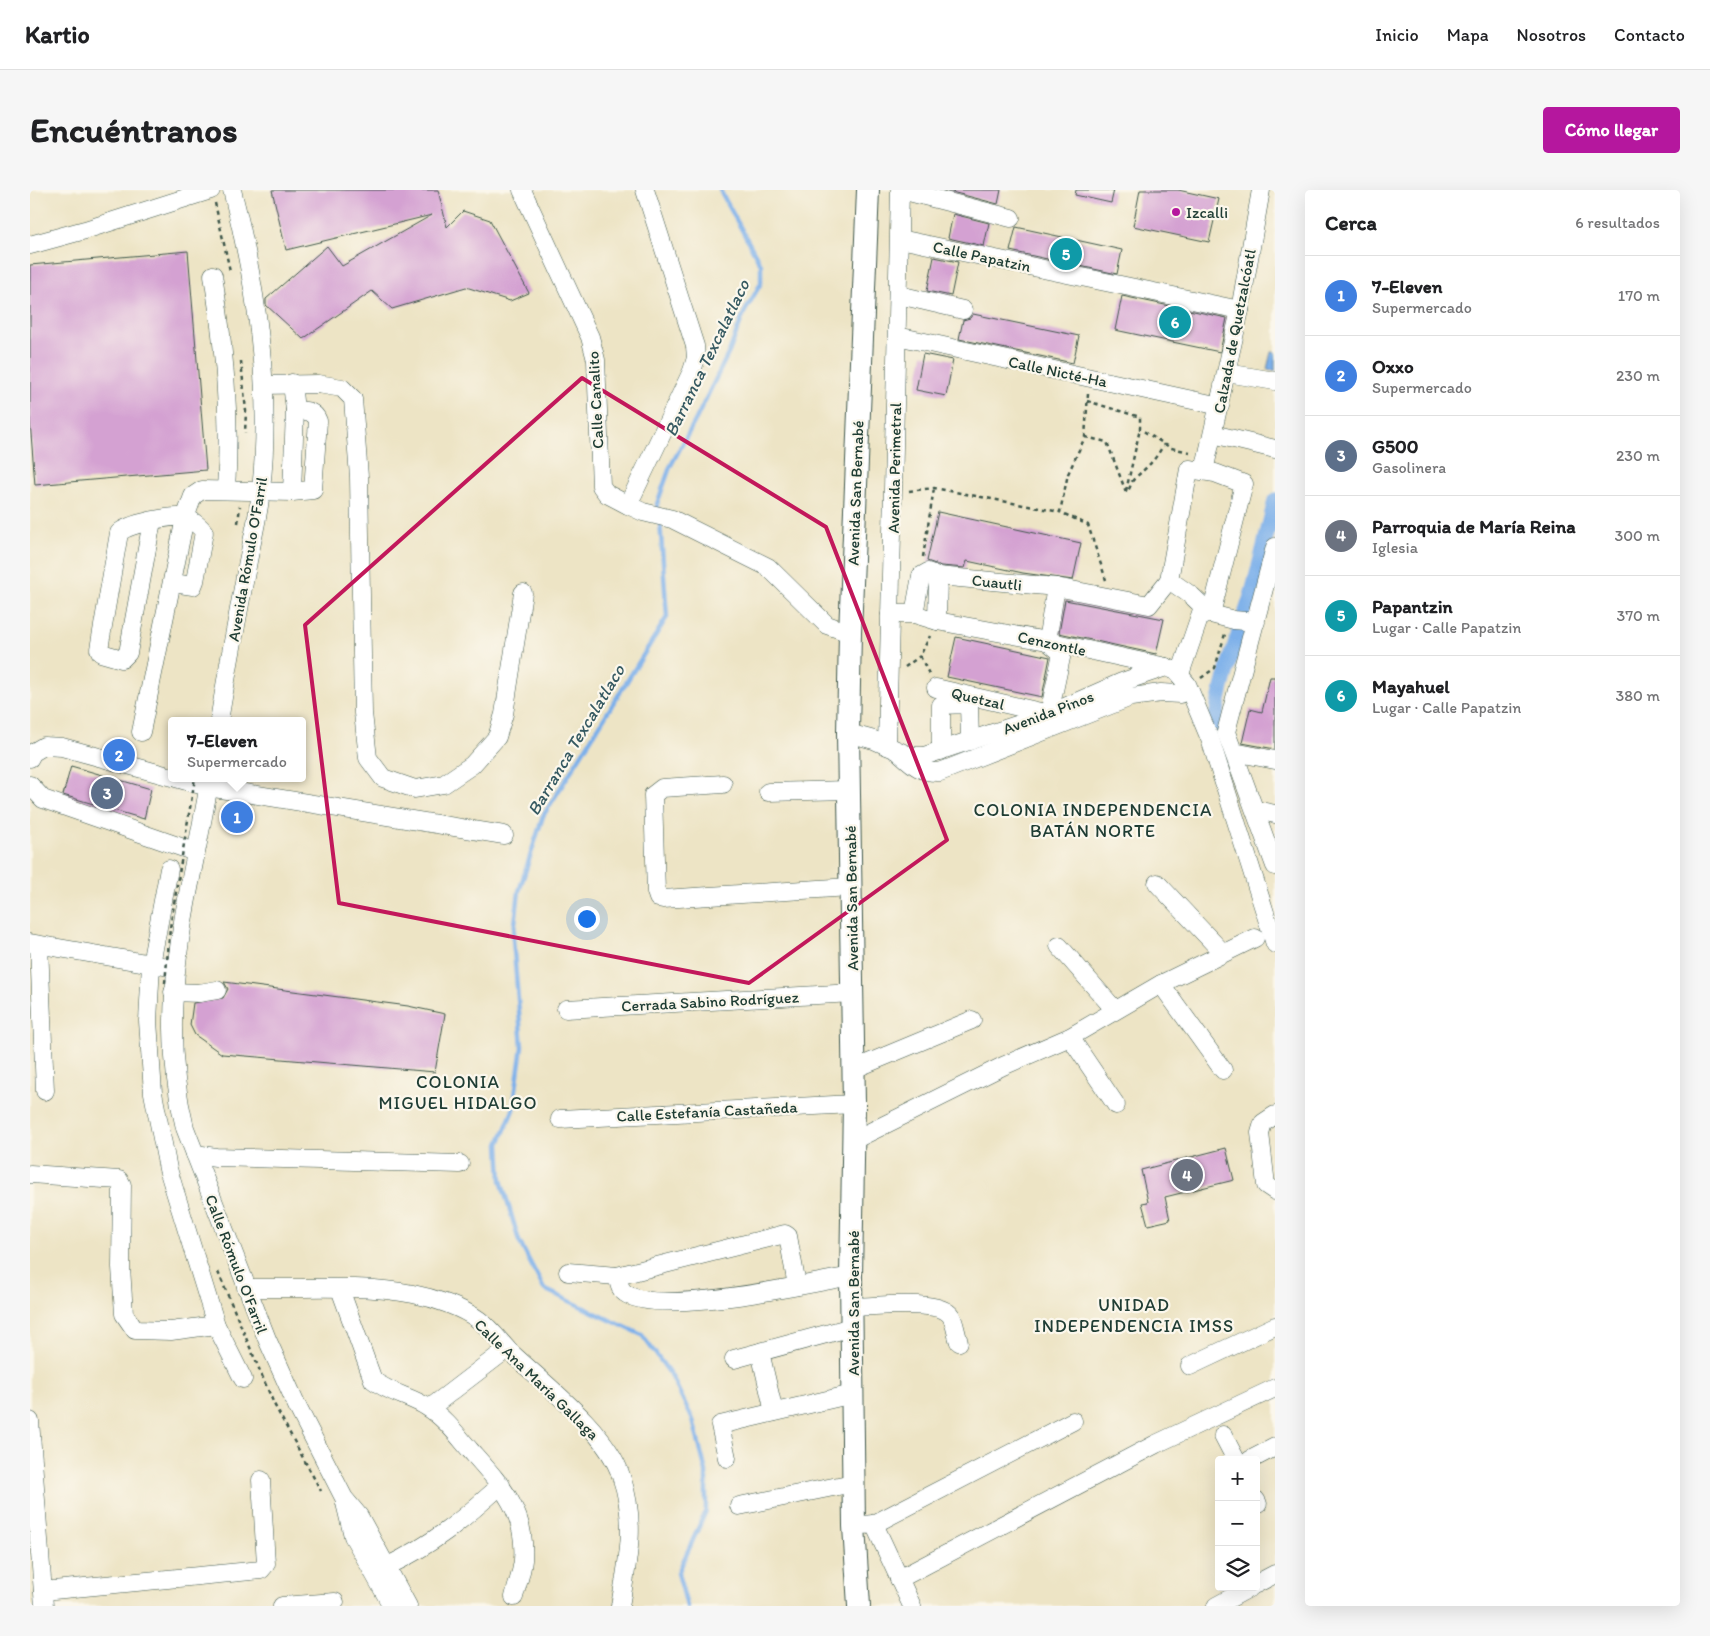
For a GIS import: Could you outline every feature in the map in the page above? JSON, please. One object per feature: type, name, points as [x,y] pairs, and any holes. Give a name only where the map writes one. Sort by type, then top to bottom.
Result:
[{"type":"main road","name":"Avenida San Bernabé","points":[[859,1606],[864,1525],[854,1483],[851,1276],[854,1069],[848,733],[850,634],[868,190]]},
{"type":"street","name":"Avenida Rómulo O'Farril","points":[[220,717],[261,491],[265,435],[264,384],[252,282],[244,236],[232,190]]},
{"type":"street","name":"Calle Canalito","points":[[522,190],[590,337],[596,360],[601,486],[607,494],[635,508]]},
{"type":"street","points":[[645,190],[694,346],[696,358],[635,508],[672,519],[768,567],[827,625],[850,634]]},
{"type":"street","points":[[901,190],[1012,218]]},
{"type":"street","name":"Avenida Perimetral","points":[[893,749],[890,614],[901,190]]},
{"type":"street","name":"Calzada de Quetzalcóatl","points":[[1205,464],[1220,406],[1240,310],[1261,190]]},
{"type":"street","points":[[30,245],[85,230],[203,191]]},
{"type":"street","name":"Calle Papatzin","points":[[900,239],[1240,310]]},
{"type":"street","name":"Avenida Rómulo O'Farril","points":[[213,275],[222,336],[227,390],[229,447],[226,489]]},
{"type":"street","points":[[899,295],[963,310]]},
{"type":"street","name":"Calle Nicté-Ha","points":[[897,336],[1220,406]]},
{"type":"street","points":[[1227,372],[1275,381]]},
{"type":"street","points":[[292,383],[295,410],[292,492]]},
{"type":"street","points":[[264,384],[318,384],[342,388],[353,399],[359,477],[363,713],[368,758],[383,778],[415,789],[444,784],[472,765],[497,737],[504,714],[523,593]]},
{"type":"street","points":[[185,518],[196,493],[202,490],[226,489],[292,492],[313,490],[318,421],[316,415],[312,412],[295,410]]},
{"type":"street","points":[[1213,434],[1275,449]]},
{"type":"street","points":[[1254,621],[1232,619],[1207,610],[1169,580],[1189,469],[1205,464],[1215,473],[1244,484],[1207,610],[1178,676],[1210,739],[1275,944]]},
{"type":"street","points":[[141,732],[173,583],[193,586],[204,532],[185,518],[152,521],[128,526],[119,533],[99,649],[107,656],[122,659],[128,653],[152,521]]},
{"type":"street","points":[[1275,546],[1268,601],[1254,621],[1226,732],[1275,866]]},
{"type":"street","points":[[914,614],[930,576]]},
{"type":"street","points":[[930,576],[937,621]]},
{"type":"street","name":"Cuautli","points":[[930,576],[1056,588],[1149,605],[1169,580]]},
{"type":"street","points":[[1049,714],[1062,653],[1047,641],[1056,588]]},
{"type":"street","name":"Cenzontle","points":[[890,614],[914,614],[937,621],[1047,641],[1178,676]]},
{"type":"street","name":"Avenida Pinos","points":[[848,733],[917,756],[941,751],[1049,714],[1122,682],[1178,676],[1180,694],[1161,693],[1131,697],[940,772],[927,772],[915,767],[893,749]]},
{"type":"street","name":"Quetzal","points":[[936,688],[1049,714]]},
{"type":"street","points":[[941,751],[941,705],[969,704],[970,741]]},
{"type":"street","points":[[30,758],[32,753],[44,746],[62,747],[168,776]]},
{"type":"street","points":[[1234,752],[1275,760]]},
{"type":"street","points":[[204,782],[195,852],[175,968],[169,988],[172,1058],[178,1101],[195,1154],[226,1158],[460,1164]]},
{"type":"street","points":[[210,782],[504,835]]},
{"type":"street","points":[[722,784],[662,788],[653,795],[656,892],[658,898],[663,900],[850,887]]},
{"type":"street","points":[[30,785],[43,799],[195,852]]},
{"type":"street","points":[[768,792],[849,790]]},
{"type":"street","points":[[1256,810],[1275,814]]},
{"type":"street","points":[[169,869],[150,964],[148,1021],[153,1093],[168,1169],[216,1325],[243,1379]]},
{"type":"street","points":[[1157,883],[1223,953]]},
{"type":"street","points":[[854,1140],[1004,1066],[1070,1037],[1161,984],[1255,938]]},
{"type":"street","points":[[45,1091],[35,944],[175,968]]},
{"type":"street","points":[[1059,946],[1115,1010]]},
{"type":"street","points":[[1161,984],[1223,1070]]},
{"type":"street","points":[[169,988],[199,993],[217,990]]},
{"type":"street","name":"Cerrada Sabino Rodríguez","points":[[566,1009],[853,993]]},
{"type":"street","points":[[854,1069],[972,1020]]},
{"type":"street","points":[[1070,1037],[1116,1105]]},
{"type":"street","name":"Calle Estefanía Castañeda","points":[[560,1119],[854,1104]]},
{"type":"street","points":[[1275,1115],[1263,1123],[1260,1133],[1266,1186],[1275,1191]]},
{"type":"street","name":"Calle Rómulo O'Farril","points":[[195,1154],[246,1288],[298,1408],[344,1498],[359,1516],[408,1606]]},
{"type":"street","points":[[30,1174],[119,1180],[122,1185],[124,1314],[135,1330],[171,1331],[216,1325]]},
{"type":"street","points":[[568,1272],[617,1276],[780,1234],[788,1236],[797,1286]]},
{"type":"street","points":[[617,1276],[620,1287],[624,1292],[636,1298],[696,1300],[733,1297],[851,1276]]},
{"type":"street","name":"Calle Ana María Gallaga","points":[[246,1288],[340,1289],[413,1294],[462,1310],[480,1320],[568,1405],[603,1444],[621,1473],[630,1508],[632,1537],[620,1606]]},
{"type":"street","points":[[340,1289],[373,1380],[384,1389],[407,1396],[430,1408],[450,1426],[501,1485],[518,1514],[522,1536],[523,1560],[514,1597]]},
{"type":"street","points":[[734,1359],[760,1352],[852,1317],[925,1305],[940,1308],[950,1315],[959,1342]]},
{"type":"street","points":[[1190,1366],[1275,1326]]},
{"type":"street","points":[[430,1408],[508,1349]]},
{"type":"street","points":[[760,1352],[774,1412]]},
{"type":"street","points":[[899,1579],[1156,1444],[1275,1388]]},
{"type":"street","points":[[727,1458],[720,1424],[853,1394]]},
{"type":"street","points":[[30,1421],[43,1598],[260,1570],[266,1564],[261,1480]]},
{"type":"street","points":[[912,1606],[899,1579],[864,1525],[1074,1421]]},
{"type":"street","points":[[1223,1435],[1234,1456]]},
{"type":"street","points":[[1258,1456],[1275,1447]]},
{"type":"street","points":[[739,1506],[854,1483]]},
{"type":"street","points":[[386,1567],[440,1537],[461,1522],[501,1485]]},
{"type":"street","points":[[344,1498],[353,1536],[392,1606]]},
{"type":"street","points":[[1260,1582],[1275,1574]]},
{"type":"street","points":[[1216,1606],[1244,1591]]},
{"type":"street","points":[[282,1606],[335,1602]]},
{"type":"path","points":[[1060,512],[1068,474],[1084,436],[1087,401],[1092,378]]},
{"type":"path","points":[[1087,401],[1140,417],[1140,430],[1126,492]]},
{"type":"path","points":[[1140,430],[1205,464]]},
{"type":"path","points":[[1084,436],[1108,442],[1126,492]]},
{"type":"path","points":[[1126,492],[1130,490],[1132,480],[1154,463],[1164,444]]},
{"type":"path","points":[[930,576],[925,536],[934,488]]},
{"type":"path","points":[[894,492],[934,488],[1060,512],[1088,525],[1112,598]]},
{"type":"path","points":[[1178,676],[1214,668],[1232,619]]},
{"type":"path","points":[[936,688],[920,656],[937,621]]},
{"type":"path","points":[[169,988],[170,928],[204,782]]},
{"type":"highlighted area","points":[[582,378],[826,527],[947,840],[749,983],[339,903],[305,625]]},
{"type":"water","points":[[1271,352],[1275,352],[1275,371],[1267,369]]},
{"type":"building","points":[[272,190],[438,190],[447,227],[463,211],[490,220],[529,293],[510,301],[466,287],[392,309],[372,291],[303,339],[266,305],[266,299],[327,246],[342,266],[432,215],[286,250]]},
{"type":"building","points":[[944,190],[1001,190],[998,204]]},
{"type":"building","points":[[1076,190],[1114,190],[1111,203],[1075,195]]},
{"type":"building","name":"Izcalli","points":[[1140,190],[1178,190],[1219,199],[1209,242],[1133,226]]},
{"type":"building","points":[[953,214],[989,223],[984,246],[948,238]]},
{"type":"building","points":[[1016,227],[1122,250],[1117,274],[1010,251]]},
{"type":"building","points":[[188,251],[206,470],[35,485],[30,421],[30,265]]},
{"type":"building","points":[[934,257],[958,262],[951,296],[927,291]]},
{"type":"building","points":[[1122,296],[1227,318],[1220,352],[1115,330]]},
{"type":"building","points":[[973,314],[1079,336],[1073,363],[959,339],[963,320],[970,318]]},
{"type":"building","points":[[923,354],[953,360],[946,396],[916,390]]},
{"type":"building","points":[[938,512],[1081,543],[1073,580],[1023,573],[967,561],[965,568],[941,566],[927,561]]},
{"type":"building","points":[[1065,600],[1164,619],[1156,654],[1059,633]]},
{"type":"building","points":[[956,637],[1050,657],[1042,697],[947,677]]},
{"type":"building","points":[[1270,677],[1275,677],[1275,749],[1242,743],[1250,709],[1262,712]]},
{"type":"building","points":[[71,766],[151,789],[144,819],[63,795]]},
{"type":"building","points":[[224,982],[408,1006],[445,1014],[435,1072],[222,1054],[195,1035],[190,1025],[193,1003],[223,998],[228,989]]},
{"type":"building","points":[[1226,1148],[1234,1180],[1165,1197],[1170,1220],[1148,1225],[1142,1203],[1148,1202],[1141,1170]]},
{"type":"waterway","name":"Barranca Texcalatlaco","points":[[658,511],[657,504],[670,467],[696,419],[729,352],[744,313],[761,283],[761,265],[720,190]]},
{"type":"waterway","points":[[1217,747],[1215,732],[1221,692],[1253,589],[1275,500]]},
{"type":"waterway","name":"Barranca Texcalatlaco","points":[[660,521],[667,617],[543,816],[519,891],[513,939],[522,1047],[513,1110],[499,1144],[501,1180],[519,1241],[544,1289],[642,1335],[671,1375],[693,1420],[706,1472],[706,1511],[678,1573],[687,1606]]},
{"type":"place","name":"Izcalli","points":[[1176,212]]},
{"type":"place","name":"Papantzin","points":[[1066,254]]},
{"type":"place","name":"Mayahuel","points":[[1175,322]]},
{"type":"place","name":"Oxxo","points":[[119,755]]},
{"type":"place","name":"G500","points":[[107,793]]},
{"type":"place","name":"7-Eleven","points":[[237,817]]},
{"type":"place","name":"Parroquia de María Reina","points":[[1187,1175]]},
{"type":"district","name":"COLONIA INDEPENDENCIA BATÁN NORTE","points":[[1093,820]]},
{"type":"district","name":"COLONIA MIGUEL HIDALGO","points":[[458,1092]]},
{"type":"district","name":"UNIDAD INDEPENDENCIA IMSS","points":[[1134,1315]]}]
